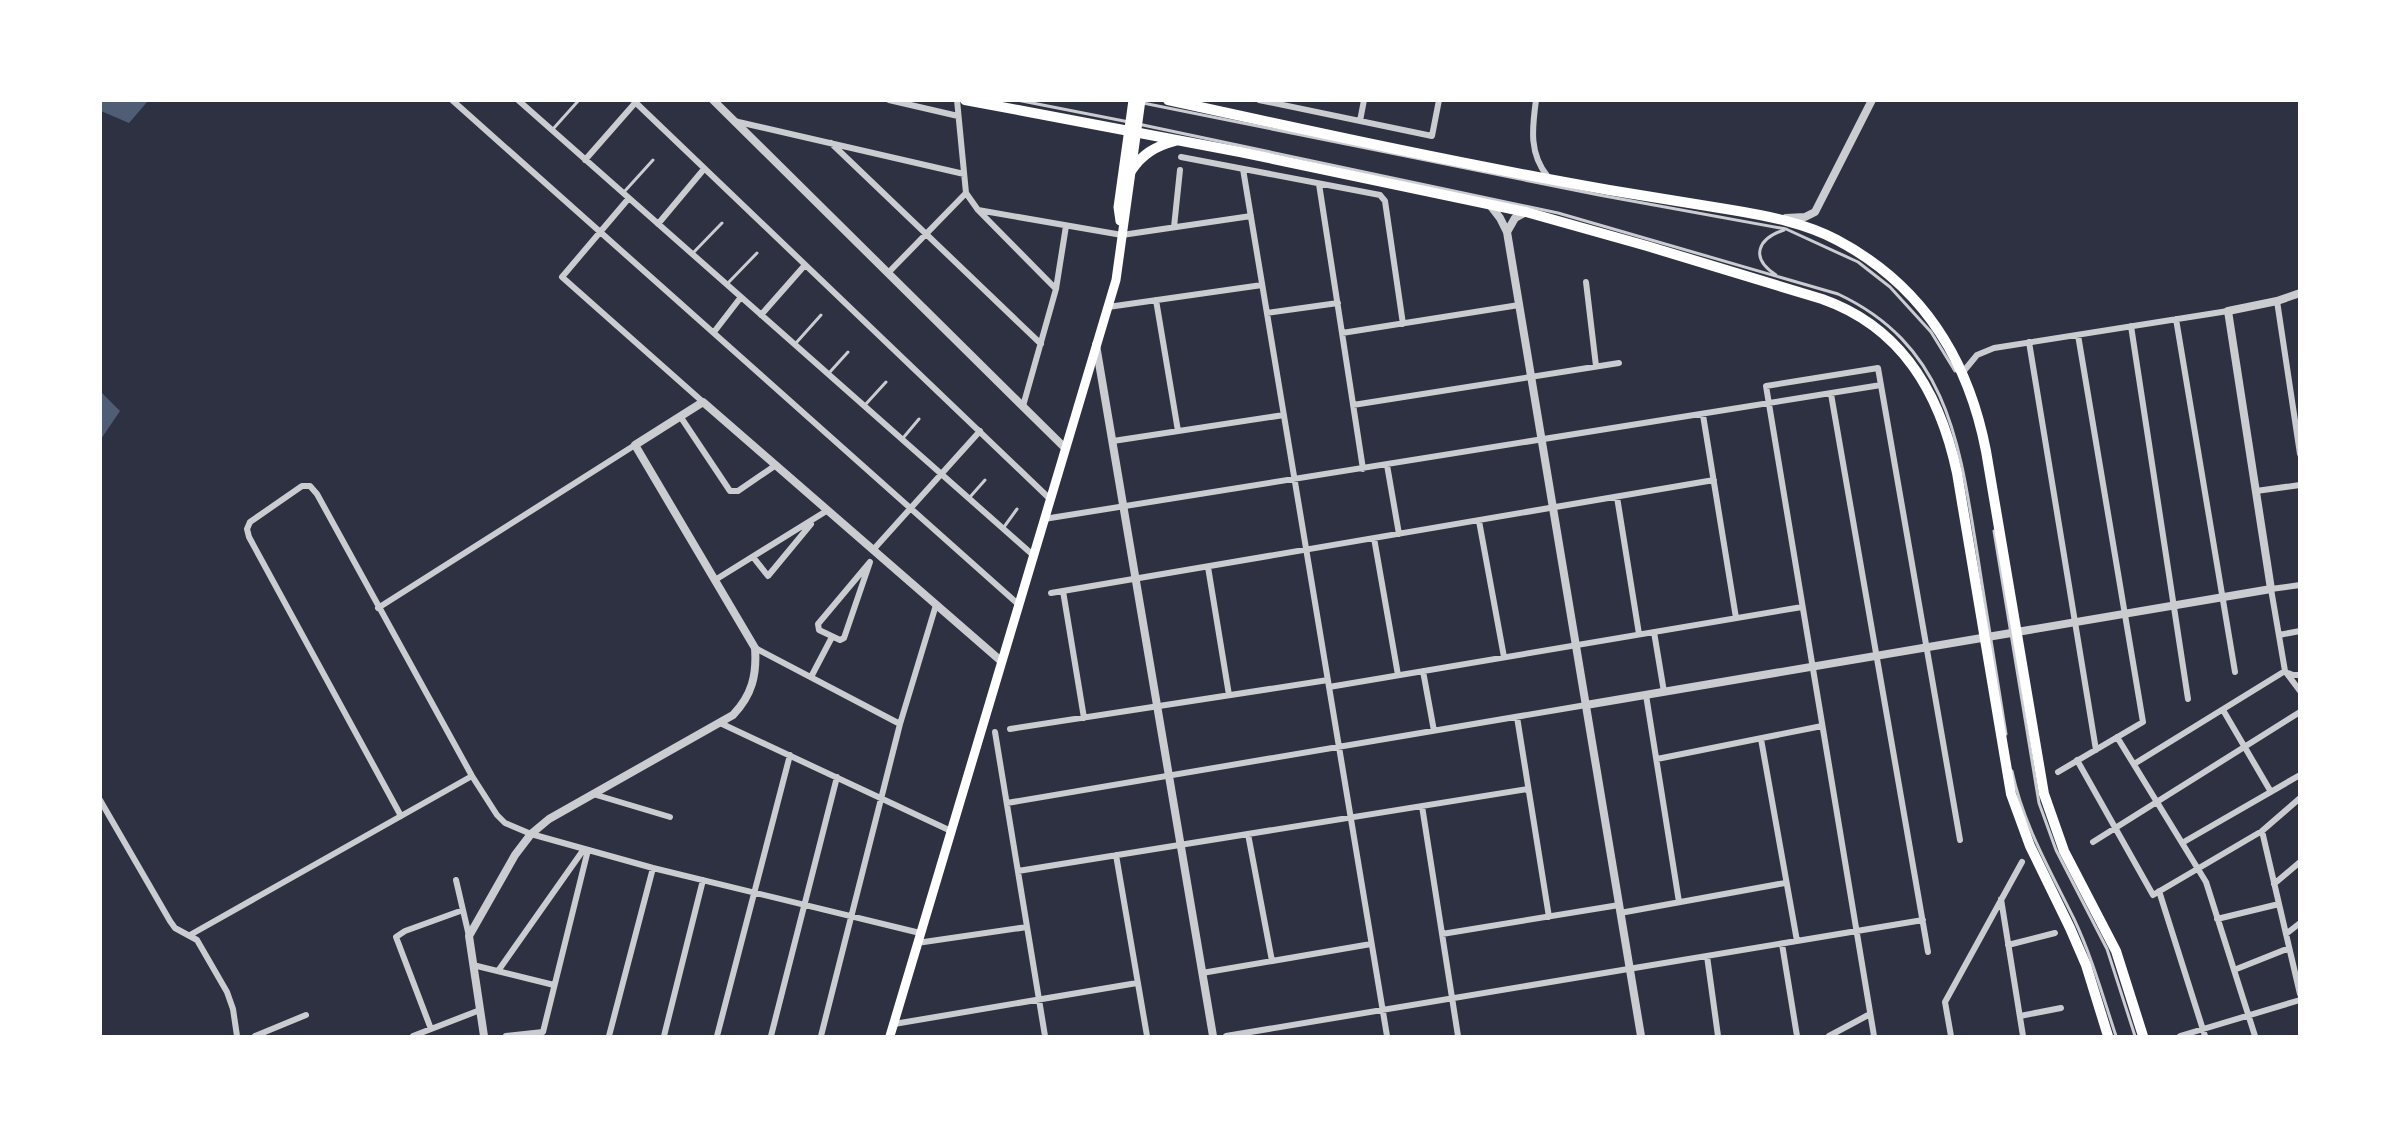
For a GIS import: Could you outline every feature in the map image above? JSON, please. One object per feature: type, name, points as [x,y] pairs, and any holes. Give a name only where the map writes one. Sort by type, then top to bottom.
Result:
[{"type":"main road","points":[[965,100],[1133,128],[1178,141],[1526,212],[1641,244],[1834,303],[1848,309],[1875,327],[1911,362],[1933,397],[1944,422],[1952,450],[1987,637],[2010,794],[2030,846],[2086,965],[2108,1036]]},
{"type":"main road","points":[[890,1036],[1119,267],[1131,171],[1135,101]]},
{"type":"main road","points":[[1170,101],[1548,178],[1774,218],[1802,225],[1837,240],[1894,279],[1937,326],[1964,372],[1982,430],[2013,633],[2048,809],[2064,852],[2116,951],[2143,1036]]},
{"type":"main road","points":[[1122,235],[1119,207],[1133,128]]},
{"type":"main road","points":[[1131,171],[1139,160],[1154,148],[1178,141]]},
{"type":"street","points":[[452,100],[912,507],[1018,604]]},
{"type":"street","points":[[518,100],[1033,555]]},
{"type":"street","points":[[713,100],[1065,448]]},
{"type":"street","points":[[889,100],[958,116]]},
{"type":"street","points":[[957,100],[966,193],[978,210],[1056,289]]},
{"type":"street","points":[[1259,100],[1289,104],[1432,136],[1438,100]]},
{"type":"street","points":[[1360,121],[1364,100]]},
{"type":"street","points":[[1536,100],[1532,141],[1537,161],[1548,178]]},
{"type":"street","points":[[1774,218],[1805,217],[1815,212],[1872,100]]},
{"type":"street","points":[[585,160],[634,102],[1050,499]]},
{"type":"street","points":[[733,121],[964,174]]},
{"type":"street","points":[[831,143],[1041,344]]},
{"type":"street","points":[[1181,157],[1382,197],[1385,201],[1403,324]]},
{"type":"street","points":[[658,224],[704,169]]},
{"type":"street","points":[[1174,227],[1180,170]]},
{"type":"street","points":[[1243,170],[1387,1036]]},
{"type":"street","points":[[1319,184],[1363,469]]},
{"type":"street","points":[[888,273],[966,193]]},
{"type":"street","points":[[629,198],[562,277],[1001,661]]},
{"type":"street","points":[[1490,205],[1507,232],[1641,1036]]},
{"type":"street","points":[[978,210],[1122,235],[1251,216]]},
{"type":"street","points":[[1507,232],[1511,222],[1526,212]]},
{"type":"street","points":[[1023,406],[1056,289],[1066,226]]},
{"type":"street","points":[[761,315],[805,265]]},
{"type":"street","points":[[1586,282],[1596,366]]},
{"type":"street","points":[[1108,307],[1262,285]]},
{"type":"street","points":[[1964,372],[1973,359],[1983,352],[2030,342],[2228,311],[2277,301],[2300,293]]},
{"type":"street","points":[[714,332],[741,297]]},
{"type":"street","points":[[1156,300],[1178,431]]},
{"type":"street","points":[[2277,301],[2300,454]]},
{"type":"street","points":[[1267,313],[1338,303]]},
{"type":"street","points":[[1342,333],[1519,305]]},
{"type":"street","points":[[2228,311],[2285,671],[2300,691]]},
{"type":"street","points":[[2176,319],[2235,672]]},
{"type":"street","points":[[2131,326],[2188,699]]},
{"type":"street","points":[[2058,771],[2143,722],[2078,334]]},
{"type":"street","points":[[2030,342],[2096,750]]},
{"type":"street","points":[[1096,345],[1213,1036]]},
{"type":"street","points":[[1353,405],[1618,363]]},
{"type":"street","points":[[1874,1036],[1766,386],[1878,368],[1960,840]]},
{"type":"street","points":[[1044,519],[1769,405],[1881,385]]},
{"type":"street","points":[[1831,394],[1928,952]]},
{"type":"street","points":[[378,608],[703,402]]},
{"type":"street","points":[[1113,441],[1284,415]]},
{"type":"street","points":[[1703,415],[1736,618]]},
{"type":"street","points":[[680,416],[730,491],[734,492],[776,465]]},
{"type":"street","points":[[873,550],[980,431]]},
{"type":"street","points":[[469,936],[505,869],[531,834],[549,819],[733,715],[749,695],[756,672],[755,648],[634,445]]},
{"type":"street","points":[[1388,465],[1399,534]]},
{"type":"street","points":[[1052,593],[1714,480]]},
{"type":"street","points":[[2256,491],[2300,485]]},
{"type":"street","points":[[401,816],[249,537],[247,529],[250,522],[302,486],[310,486],[317,494],[472,776],[497,815],[505,823],[531,834],[653,868],[920,933]]},
{"type":"street","points":[[1617,497],[1639,634]]},
{"type":"street","points":[[715,580],[828,510]]},
{"type":"street","points":[[753,557],[768,576],[816,519]]},
{"type":"street","points":[[1479,521],[1504,657]]},
{"type":"street","points":[[1374,538],[1398,675]]},
{"type":"street","points":[[870,562],[844,638],[840,640],[832,637],[819,630],[818,624],[870,562]]},
{"type":"street","points":[[1208,567],[1229,696]]},
{"type":"street","points":[[1006,803],[2300,585]]},
{"type":"street","points":[[1063,591],[1084,718]]},
{"type":"street","points":[[821,1036],[900,724],[936,604]]},
{"type":"street","points":[[1010,729],[1229,696],[1398,675],[1802,607]]},
{"type":"street","points":[[2279,635],[2300,631]]},
{"type":"street","points":[[1654,632],[1664,692]]},
{"type":"street","points":[[811,677],[832,637]]},
{"type":"street","points":[[755,648],[900,724]]},
{"type":"street","points":[[1423,671],[1434,731]]},
{"type":"street","points":[[2285,671],[2300,675]]},
{"type":"street","points":[[2134,764],[2285,671]]},
{"type":"street","points":[[1646,695],[1679,902]]},
{"type":"street","points":[[2223,710],[2271,792]]},
{"type":"street","points":[[2093,842],[2300,712]]},
{"type":"street","points":[[1517,717],[1549,917]]},
{"type":"street","points":[[720,723],[951,831]]},
{"type":"street","points":[[1658,759],[1822,726]]},
{"type":"street","points":[[995,732],[1045,1036]]},
{"type":"street","points":[[2118,737],[2205,882],[2255,1036]]},
{"type":"street","points":[[1761,739],[1797,941]]},
{"type":"street","points":[[717,1036],[790,755]]},
{"type":"street","points":[[2077,760],[2115,828],[2156,893],[2204,1033]]},
{"type":"street","points":[[190,934],[472,776]]},
{"type":"street","points":[[2182,843],[2300,776]]},
{"type":"street","points":[[771,1036],[837,777]]},
{"type":"street","points":[[1018,871],[1528,789]]},
{"type":"street","points":[[593,794],[670,817]]},
{"type":"street","points":[[2156,893],[2262,831],[2300,798]]},
{"type":"street","points":[[100,800],[170,921],[175,928],[190,934],[197,940],[227,992],[237,1035],[230,1036]]},
{"type":"street","points":[[1422,806],[1458,1036]]},
{"type":"street","points":[[2262,831],[2300,994]]},
{"type":"street","points":[[1248,834],[1272,961]]},
{"type":"street","points":[[498,971],[586,849]]},
{"type":"street","points":[[506,1036],[543,1032],[586,849]]},
{"type":"street","points":[[1116,855],[1147,1036]]},
{"type":"street","points":[[1951,1036],[1946,1002],[2022,862]]},
{"type":"street","points":[[2274,884],[2300,862]]},
{"type":"street","points":[[609,1036],[653,868]]},
{"type":"street","points":[[456,880],[469,936],[484,1036]]},
{"type":"street","points":[[664,1036],[703,880]]},
{"type":"street","points":[[1442,934],[1549,917],[1679,902],[1785,883]]},
{"type":"street","points":[[2001,899],[2023,1036]]},
{"type":"street","points":[[2217,919],[2279,904]]},
{"type":"street","points":[[431,1029],[396,942],[398,936],[463,910]]},
{"type":"street","points":[[1226,1036],[1923,920]]},
{"type":"street","points":[[2286,934],[2300,923]]},
{"type":"street","points":[[917,943],[1027,927]]},
{"type":"street","points":[[2008,945],[2055,933]]},
{"type":"street","points":[[1202,973],[1371,944]]},
{"type":"street","points":[[1782,944],[1797,1036]]},
{"type":"street","points":[[2234,970],[2289,948]]},
{"type":"street","points":[[1707,956],[1718,1036]]},
{"type":"street","points":[[474,965],[554,985]]},
{"type":"street","points":[[894,1024],[1137,983]]},
{"type":"street","points":[[2180,1036],[2204,1033],[2300,1000]]},
{"type":"street","points":[[2020,1016],[2061,1008]]},
{"type":"street","points":[[413,1036],[480,1010]]},
{"type":"street","points":[[1829,1036],[1870,1014]]},
{"type":"street","points":[[255,1036],[306,1016]]},
{"type":"lane","points":[[552,130],[579,100]]},
{"type":"lane","points":[[1017,100],[1133,128],[1558,213],[1838,294],[1868,309],[1900,337],[1929,374],[1943,400],[1958,447],[1987,637],[2020,803],[2033,837],[2083,940],[2116,1036]]},
{"type":"lane","points":[[1135,101],[1599,195],[1786,229],[1830,247],[1870,270],[1905,300],[1931,332],[1964,390],[1979,440],[2013,633],[2035,785],[2042,814],[2056,850],[2107,949],[2135,1036]]},
{"type":"lane","points":[[623,193],[653,159]]},
{"type":"lane","points":[[692,254],[722,223]]},
{"type":"lane","points":[[1779,278],[1763,264],[1760,256],[1761,245],[1768,237],[1786,229]]},
{"type":"lane","points":[[726,284],[757,253]]},
{"type":"lane","points":[[795,345],[821,315]]},
{"type":"lane","points":[[828,374],[848,352]]},
{"type":"lane","points":[[864,406],[886,382]]},
{"type":"lane","points":[[902,439],[920,419]]},
{"type":"lane","points":[[969,498],[985,480]]},
{"type":"lane","points":[[1003,528],[1017,509]]},
{"type":"water","points":[[100,101],[148,101],[129,123],[101,111]]},
{"type":"water","points":[[101,392],[120,411],[101,439]]}]
